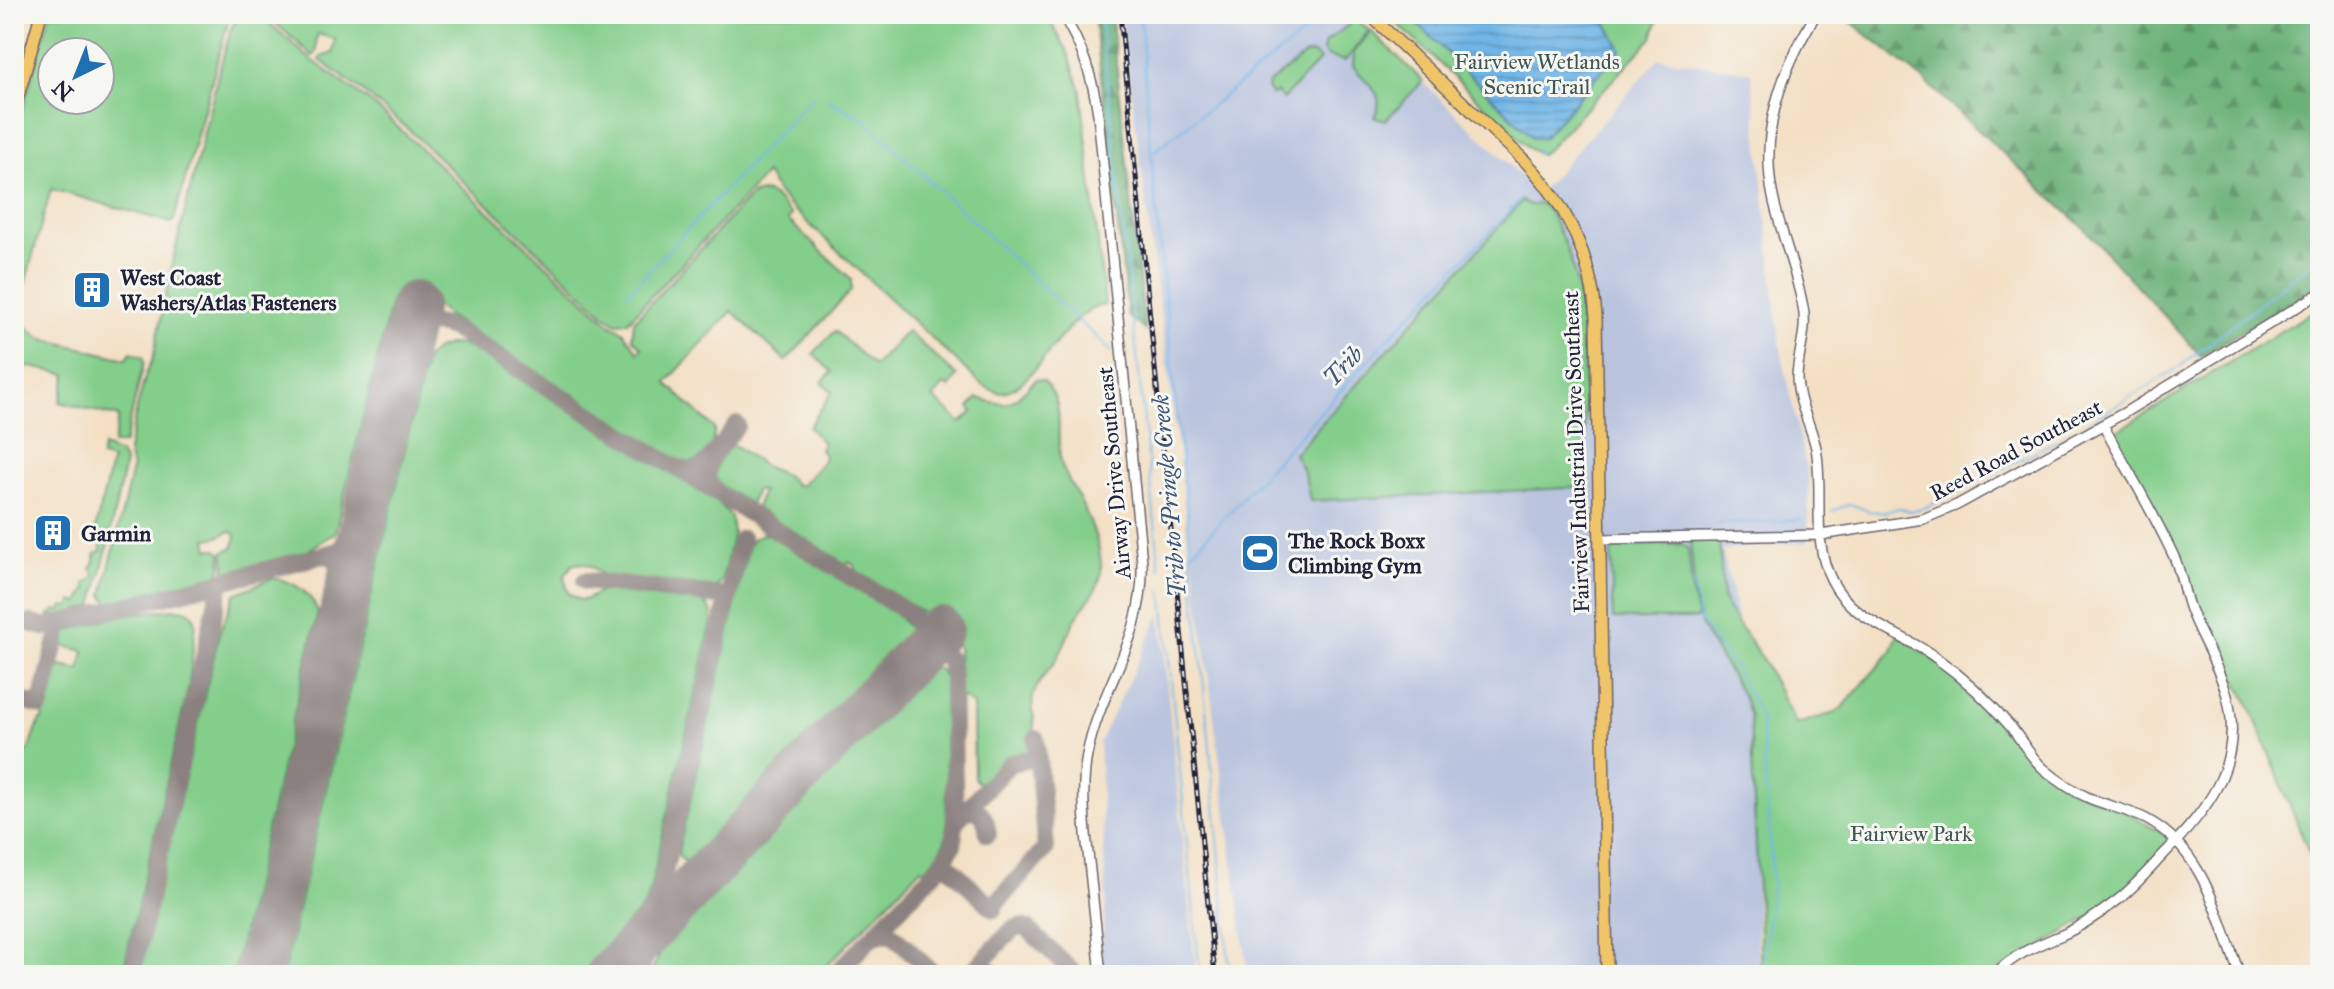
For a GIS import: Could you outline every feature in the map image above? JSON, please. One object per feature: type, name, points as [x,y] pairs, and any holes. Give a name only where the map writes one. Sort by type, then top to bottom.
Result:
[{"type":"main road","points":[[14,111],[41,14]]},
{"type":"main road","name":"Fairview Industrial Drive Southeast","points":[[1369,14],[1538,175],[1563,208],[1580,244],[1591,280],[1596,316],[1607,975]]},
{"type":"street","name":"Airway Drive Southeast","points":[[1062,14],[1082,51],[1094,88],[1098,114],[1142,562],[1140,599],[1134,628],[1095,724],[1086,764],[1085,819],[1101,975]]},
{"type":"street","points":[[1816,14],[1784,76],[1772,117],[1769,156],[1773,197],[1805,317],[1798,384],[1800,404],[1816,449],[1823,558],[1830,578],[1851,607],[1929,653],[1971,685],[2001,715],[2035,760],[2066,786],[2147,820],[2176,842],[2199,872],[2216,903],[2240,975]]},
{"type":"street","name":"Reed Road Southeast","points":[[1599,539],[1821,535],[1923,519],[1940,513],[2103,425],[2320,293]]},
{"type":"street","points":[[1994,975],[2020,954],[2077,927],[2120,898],[2205,809],[2221,783],[2230,745],[2228,698],[2189,607],[2177,564],[2103,425]]},
{"type":"shaded area","points":[[1121,14],[1351,14],[1539,193],[1659,58],[1751,72],[1780,345],[1809,482],[1808,542],[1722,550],[1735,604],[1754,753],[1758,975],[1248,975]]},
{"type":"shaded area","points":[[1160,615],[1196,975],[1099,975],[1106,899],[1099,743]]},
{"type":"green space","points":[[50,14],[230,14],[174,220],[171,223],[51,189],[25,284],[14,284],[14,140],[36,63],[36,116],[116,116],[116,36],[44,36]]},
{"type":"green space","points":[[241,14],[260,15],[308,57],[374,105],[611,325],[623,331],[638,352],[642,348],[632,338],[634,321],[748,198],[761,192],[777,200],[791,215],[788,220],[851,279],[851,290],[786,361],[732,311],[666,383],[714,428],[710,448],[700,458],[687,462],[680,461],[438,307],[392,298],[335,533],[307,551],[225,573],[224,551],[234,547],[236,534],[230,531],[207,539],[209,549],[222,553],[221,569],[217,575],[109,603],[103,595],[132,469],[128,451],[137,408],[153,359],[172,264],[217,79],[231,28]]},
{"type":"green space","points":[[265,14],[1046,14],[1067,50],[1081,91],[1105,305],[1090,310],[1076,321],[1024,380],[1012,389],[995,391],[982,385],[790,206],[766,174],[627,322],[617,323],[408,129],[320,60],[333,53],[335,39],[318,34],[313,56]]},
{"type":"green space","points":[[1094,14],[1111,14],[1145,330],[1128,316]]},
{"type":"green space","name":"Fairview Wetlands Scenic Trail","points":[[1387,14],[1653,14],[1658,19],[1652,38],[1541,154],[1531,150]]},
{"type":"green space","points":[[1841,14],[2320,14],[2320,284],[2201,356],[2084,228],[1925,81]]},
{"type":"green space","points":[[1356,19],[1369,30],[1345,61],[1327,56],[1323,50],[1325,43]]},
{"type":"green space","points":[[1371,31],[1423,81],[1386,120],[1375,117],[1377,94],[1353,66],[1354,52]]},
{"type":"green space","points":[[1306,54],[1314,54],[1320,60],[1283,99],[1276,92],[1272,95],[1268,90],[1269,83]]},
{"type":"green space","points":[[1522,201],[1531,205],[1540,203],[1548,210],[1566,246],[1577,284],[1583,342],[1586,487],[1310,501],[1305,476],[1294,454]]},
{"type":"green space","points":[[2320,307],[2320,880],[2249,704],[2114,433]]},
{"type":"green space","points":[[14,316],[40,338],[126,359],[131,352],[143,357],[124,444],[113,444],[119,417],[60,402],[67,374],[14,364]]},
{"type":"green space","points":[[835,331],[874,366],[907,331],[957,376],[949,388],[944,385],[933,397],[961,423],[973,412],[969,407],[978,398],[998,403],[1011,402],[1036,379],[1044,381],[1056,401],[1061,462],[1092,526],[1101,572],[1097,587],[1034,693],[1034,730],[1030,753],[1009,759],[986,783],[977,782],[974,777],[973,705],[960,696],[958,647],[955,643],[923,613],[857,571],[855,566],[849,562],[846,564],[756,508],[762,491],[756,490],[750,504],[716,480],[717,466],[731,443],[766,467],[786,475],[796,485],[802,485],[823,461],[824,455],[820,450],[823,443],[809,427],[832,392],[822,382],[832,372],[813,354]]},
{"type":"green space","points":[[451,344],[473,350],[719,503],[731,517],[733,533],[722,580],[710,589],[607,578],[583,563],[572,565],[564,577],[568,592],[580,600],[608,590],[654,593],[699,600],[711,612],[711,627],[650,890],[632,926],[586,975],[283,975],[426,359],[437,349]]},
{"type":"green space","points":[[103,447],[120,454],[125,463],[108,542],[93,538],[112,460],[101,457]]},
{"type":"green space","points":[[762,534],[770,535],[897,615],[909,628],[909,635],[696,860],[687,862],[678,853],[749,545]]},
{"type":"green space","name":"Fairview Park","points":[[1690,538],[1719,538],[1723,596],[1729,611],[1760,655],[1796,724],[1835,713],[1844,706],[1892,650],[1898,634],[1971,685],[2035,760],[2066,786],[2122,809],[2176,842],[2120,898],[1994,975],[1760,975],[1750,717],[1731,675],[1702,628],[1696,604]]},
{"type":"green space","points":[[101,542],[108,544],[93,606],[48,619],[54,610],[70,607],[72,601],[79,603],[87,588],[85,584],[94,578],[95,573],[91,569],[95,554],[101,551]]},
{"type":"green space","points":[[1682,544],[1688,549],[1698,619],[1613,619],[1613,549],[1622,545]]},
{"type":"green space","points":[[272,578],[300,588],[311,598],[318,612],[233,975],[138,975],[220,631],[235,594]]},
{"type":"green space","points":[[174,609],[188,611],[196,622],[189,684],[122,975],[14,975],[14,773],[42,720],[56,665],[80,670],[84,651],[60,645],[63,632],[127,614]]},
{"type":"green space","points":[[927,666],[940,669],[944,678],[947,828],[943,846],[933,861],[924,870],[921,868],[818,975],[650,975],[669,934]]},
{"type":"water","name":"Fairview Wetlands Scenic Trail","points":[[1403,14],[1591,14],[1606,22],[1621,49],[1543,138],[1533,138],[1425,31]]},
{"type":"waterway","points":[[1100,14],[1160,569]]},
{"type":"waterway","name":"Trib to Pringle Creek","points":[[1140,14],[1230,975]]},
{"type":"waterway","name":"Trib","points":[[1151,154],[1328,14]]},
{"type":"waterway","points":[[628,293],[814,97]]},
{"type":"waterway","points":[[826,99],[865,120],[1112,352]]},
{"type":"waterway","name":"Trib","points":[[1537,150],[1538,154]]},
{"type":"waterway","name":"Trib","points":[[1191,554],[1520,200]]},
{"type":"waterway","points":[[1832,511],[1851,504],[1868,511],[1885,512],[1899,508],[1909,511],[1925,508],[2068,435],[2178,368],[2320,256]]},
{"type":"waterway","points":[[1716,524],[1801,519]]},
{"type":"waterway","name":"Trib to Pringle Creek","points":[[1693,581],[1699,619],[1737,672],[1761,718],[1773,882],[1762,975]]},
{"type":"waterway","name":"Trib to Pringle Creek","points":[[1162,588],[1200,975]]},
{"type":"taxiway","points":[[405,342],[419,329],[432,324],[464,335],[907,612],[918,630],[918,652],[939,651],[949,660],[952,675],[953,845],[939,867],[835,975]]},
{"type":"taxiway","points":[[708,462],[737,425]]},
{"type":"taxiway","points":[[679,468],[695,470],[708,462],[707,479],[714,490]]},
{"type":"taxiway","points":[[17,700],[41,706],[61,623],[342,550],[355,542],[361,533]]},
{"type":"taxiway","points":[[640,975],[742,539]]},
{"type":"taxiway","points":[[324,555],[342,564],[349,584]]},
{"type":"taxiway","points":[[585,581],[727,597]]},
{"type":"taxiway","points":[[132,975],[221,582]]},
{"type":"taxiway","points":[[30,623],[44,627],[61,623]]},
{"type":"taxiway","points":[[988,903],[996,903],[1046,848],[1036,739]]},
{"type":"taxiway","points":[[955,822],[1010,763],[1030,759],[1038,764]]},
{"type":"taxiway","points":[[961,814],[978,811],[984,818],[988,834]]},
{"type":"taxiway","points":[[939,867],[948,865],[994,909]]},
{"type":"taxiway","points":[[969,975],[1012,930],[1020,927],[1028,929],[1076,975]]},
{"type":"taxiway","points":[[872,937],[885,933],[894,936],[935,975]]},
{"type":"taxiway","points":[[973,971],[985,968],[995,975]]},
{"type":"runway","points":[[258,975],[414,304]]},
{"type":"runway","points":[[608,975],[940,629]]},
{"type":"railway","points":[[1120,14],[1215,975]]},
{"type":"place","name":"West Coast Washers/Atlas Fasteners","points":[[92,290]]},
{"type":"place","name":"Garmin","points":[[53,533]]},
{"type":"place","name":"The Rock Boxx Climbing Gym","points":[[1260,553]]}]
